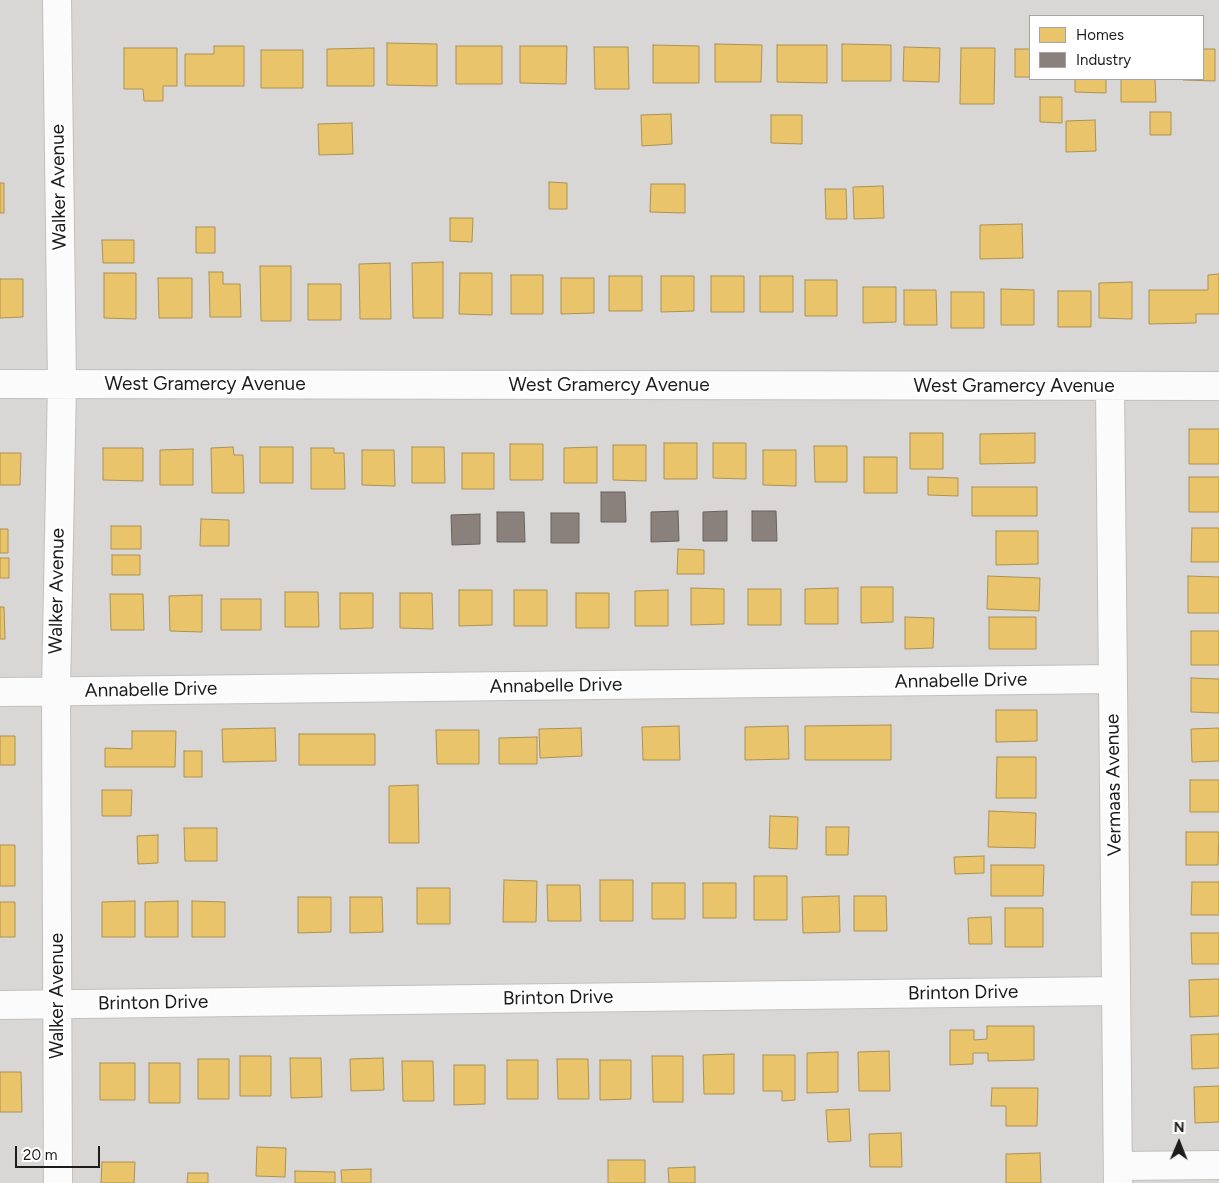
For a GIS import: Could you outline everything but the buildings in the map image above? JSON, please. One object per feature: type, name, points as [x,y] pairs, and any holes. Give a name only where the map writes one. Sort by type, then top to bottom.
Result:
[{"type":"street","name":"Walker Avenue","points":[[57,0],[62,384],[56,692],[58,1183]]},
{"type":"street","name":"West Gramercy Avenue","points":[[0,384],[1219,386]]},
{"type":"street","name":"Vermaas Avenue","points":[[1110,387],[1118,1174]]},
{"type":"street","name":"Annabelle Drive","points":[[0,692],[1113,679]]},
{"type":"street","name":"Brinton Drive","points":[[0,1005],[1116,991]]},
{"type":"street","points":[[1118,1174],[1219,1165]]},
{"type":"shaded area","points":[[0,0],[1219,0],[1219,1183],[0,1183]]}]
